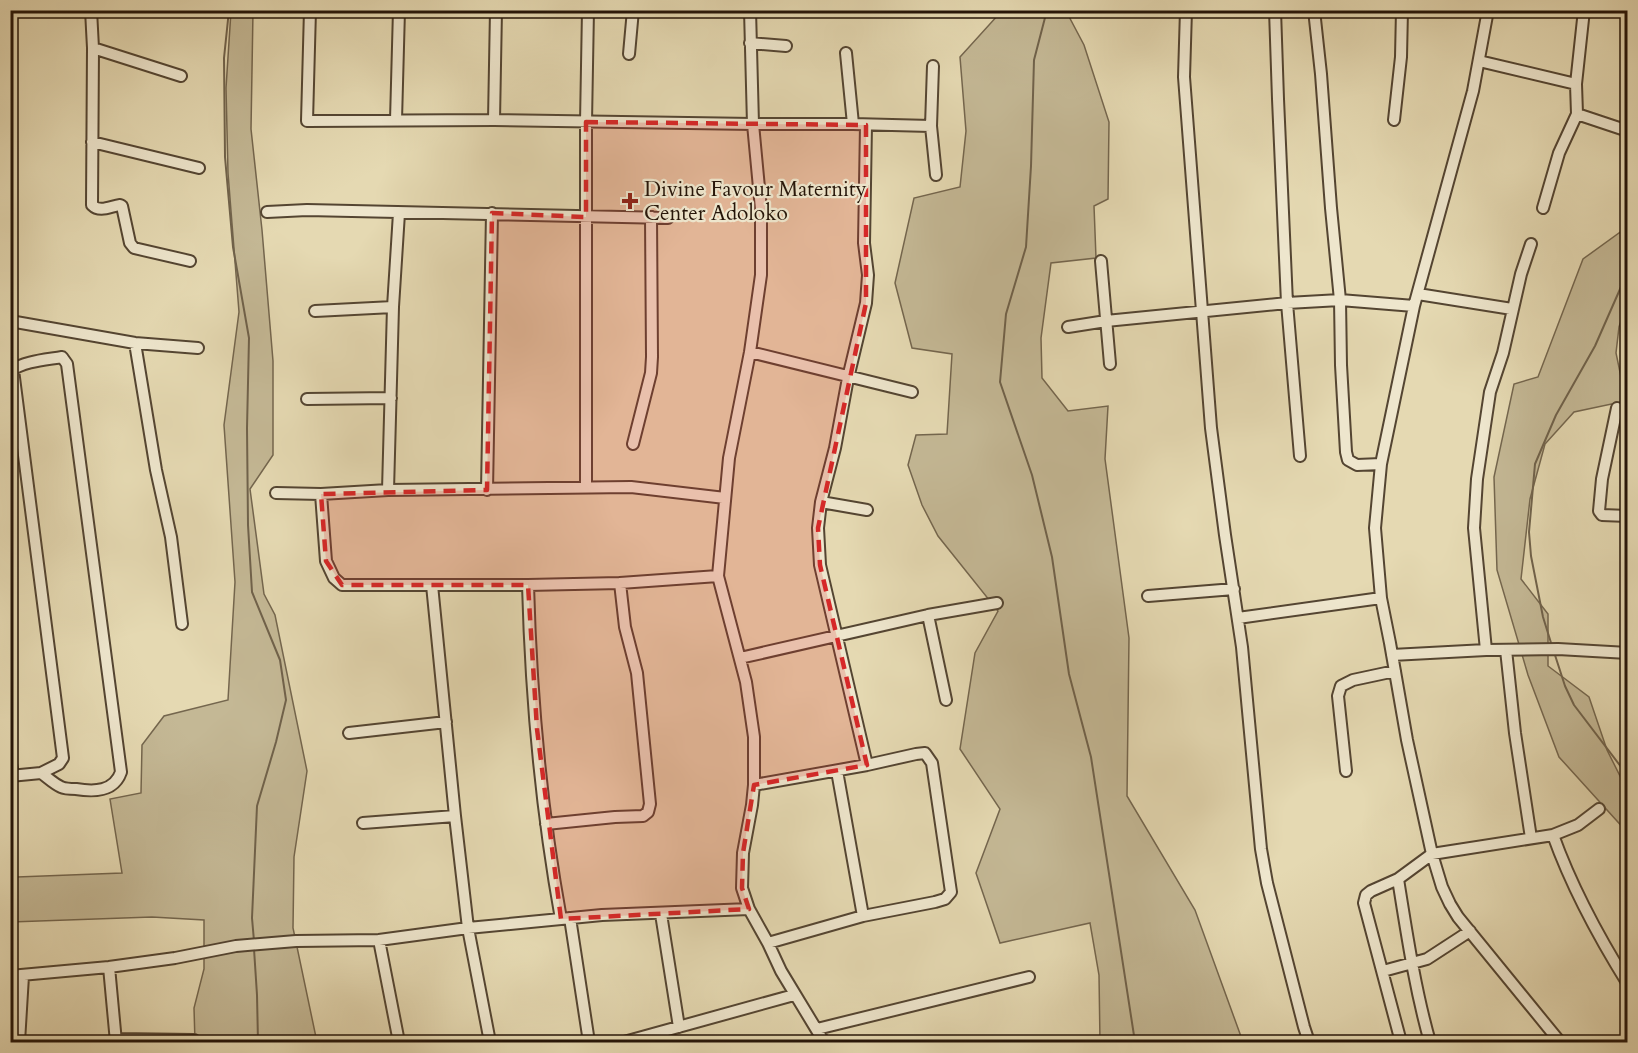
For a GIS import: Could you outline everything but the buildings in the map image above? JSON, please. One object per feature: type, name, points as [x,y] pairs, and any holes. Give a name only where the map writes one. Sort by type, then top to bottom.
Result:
[{"type":"street","points":[[91,10],[93,48],[92,205],[99,209],[122,206],[130,243],[134,248],[190,261]]},
{"type":"street","points":[[310,10],[307,121],[494,120],[931,126]]},
{"type":"street","points":[[396,120],[399,10]]},
{"type":"street","points":[[494,120],[496,10]]},
{"type":"street","points":[[586,488],[588,10]]},
{"type":"street","points":[[629,54],[633,10]]},
{"type":"street","points":[[750,10],[761,275],[750,352],[729,458],[718,576],[746,682],[754,737],[754,785],[743,853],[742,888],[749,909],[781,971],[824,1042]]},
{"type":"street","points":[[1185,10],[1184,77],[1210,417],[1238,618],[1261,849],[1270,894],[1309,1042]]},
{"type":"street","points":[[1275,10],[1287,303],[1300,456]]},
{"type":"street","points":[[1314,10],[1340,300],[1346,452],[1348,460],[1357,465],[1381,464]]},
{"type":"street","points":[[1394,120],[1401,57],[1402,10]]},
{"type":"street","points":[[1488,10],[1473,91],[1414,306],[1381,464],[1375,528],[1381,597],[1407,740],[1432,855],[1442,887],[1449,904],[1470,932],[1560,1042]]},
{"type":"street","points":[[1543,208],[1559,153],[1577,114],[1576,84],[1584,10]]},
{"type":"street","points":[[750,43],[786,46]]},
{"type":"street","points":[[93,48],[181,76]]},
{"type":"street","points":[[846,52],[853,124]]},
{"type":"street","points":[[1479,62],[1576,84]]},
{"type":"street","points":[[933,66],[931,126],[936,175]]},
{"type":"street","points":[[1577,114],[1628,131]]},
{"type":"street","points":[[866,125],[864,243],[868,275],[866,303],[821,502],[818,528],[820,565],[867,765]]},
{"type":"street","points":[[92,142],[199,168]]},
{"type":"street","points":[[267,212],[307,210],[668,218]]},
{"type":"street","points":[[388,490],[393,307],[399,213]]},
{"type":"street","points":[[487,490],[492,213]]},
{"type":"street","points":[[633,444],[651,374],[651,217]]},
{"type":"street","points":[[1486,650],[1475,544],[1475,505],[1487,405],[1531,244]]},
{"type":"street","points":[[1101,261],[1110,364]]},
{"type":"street","points":[[1418,294],[1512,309]]},
{"type":"street","points":[[1068,327],[1106,321],[1287,303],[1340,300],[1414,306]]},
{"type":"street","points":[[315,311],[393,307]]},
{"type":"street","points":[[10,321],[135,343],[198,348]]},
{"type":"street","points":[[135,343],[156,470],[171,537],[182,624]]},
{"type":"street","points":[[750,352],[912,392]]},
{"type":"street","points":[[10,758],[12,776],[41,773],[59,764],[63,758],[12,371],[23,364],[62,357],[67,363],[121,772],[115,784],[90,791],[62,788],[41,773]]},
{"type":"street","points":[[307,399],[390,399]]},
{"type":"street","points":[[1617,408],[1602,479],[1599,511],[1602,515],[1628,516]]},
{"type":"street","points":[[276,493],[631,487],[725,498]]},
{"type":"street","points":[[321,494],[326,561],[334,578],[342,585],[620,583],[718,576]]},
{"type":"street","points":[[821,502],[867,510]]},
{"type":"street","points":[[546,824],[644,816],[648,812],[650,804],[637,673],[626,627],[620,583]]},
{"type":"street","points":[[432,585],[468,928],[490,1042]]},
{"type":"street","points":[[528,585],[531,666],[552,871],[565,918],[589,1042]]},
{"type":"street","points":[[1148,596],[1234,589]]},
{"type":"street","points":[[1238,618],[1381,597]]},
{"type":"street","points":[[740,658],[928,615],[997,603]]},
{"type":"street","points":[[928,615],[946,700]]},
{"type":"street","points":[[1392,655],[1543,649],[1628,653]]},
{"type":"street","points":[[1506,650],[1515,733],[1531,838]]},
{"type":"street","points":[[1346,771],[1338,696],[1341,686],[1353,680],[1395,671]]},
{"type":"street","points":[[349,733],[446,722]]},
{"type":"street","points":[[754,785],[925,753],[932,762],[951,892],[945,899],[935,902],[863,916],[768,943]]},
{"type":"street","points":[[837,771],[863,916]]},
{"type":"street","points":[[1401,1042],[1364,903],[1366,895],[1398,879],[1432,855],[1553,835],[1578,825],[1599,809]]},
{"type":"street","points":[[363,823],[455,816]]},
{"type":"street","points":[[1553,835],[1584,908],[1628,984]]},
{"type":"street","points":[[1398,879],[1419,1006],[1430,1042]]},
{"type":"street","points":[[10,976],[109,967],[175,958],[236,946],[296,941],[379,940],[468,928],[602,915],[749,909]]},
{"type":"street","points":[[661,914],[679,1028]]},
{"type":"street","points":[[1383,971],[1420,962],[1470,932]]},
{"type":"street","points":[[379,940],[399,1042]]},
{"type":"street","points":[[109,967],[116,1041],[194,1040]]},
{"type":"street","points":[[19,1042],[23,976]]},
{"type":"street","points":[[817,1029],[1029,977]]},
{"type":"street","points":[[624,1042],[794,994]]},
{"type":"highlighted area","points":[[586,122],[866,125],[866,303],[818,528],[820,565],[867,765],[754,785],[743,853],[742,888],[749,909],[561,919],[537,729],[528,585],[342,585],[326,561],[321,494],[487,490],[492,213],[586,217]]},
{"type":"shaded area","points":[[231,11],[253,11],[251,129],[273,361],[273,455],[250,489],[264,594],[275,615],[307,771],[294,857],[293,928],[317,1042],[195,1042],[194,1008],[204,969],[204,920],[152,917],[11,922],[10,838],[17,877],[122,873],[110,799],[141,793],[142,745],[164,716],[228,700],[235,582],[224,425],[239,312],[228,173],[226,88]]},
{"type":"shaded area","points":[[997,11],[1066,11],[1084,45],[1109,122],[1108,199],[1094,206],[1096,258],[1051,263],[1041,338],[1042,378],[1068,411],[1108,406],[1105,459],[1129,638],[1127,796],[1195,910],[1243,1042],[1100,1042],[1099,975],[1090,923],[1000,943],[976,873],[1000,809],[960,749],[975,653],[998,611],[938,536],[922,505],[908,465],[916,435],[947,434],[952,354],[912,348],[895,283],[914,198],[960,187],[966,131],[960,57],[999,14]]},
{"type":"shaded area","points":[[1627,223],[1627,303],[1619,327],[1616,353],[1626,401],[1574,412],[1545,444],[1530,499],[1521,579],[1548,614],[1548,666],[1589,697],[1607,750],[1627,790],[1627,832],[1559,757],[1528,675],[1497,570],[1494,477],[1514,384],[1538,377],[1583,259],[1623,230]]},
{"type":"waterway","points":[[229,10],[224,58],[225,157],[233,247],[249,338],[248,525],[252,592],[280,660],[286,700],[257,806],[252,918],[254,941]]},
{"type":"waterway","points":[[1047,10],[1034,60],[1026,247],[1006,314],[1000,382],[1032,475],[1052,557],[1069,674],[1091,757],[1135,1042]]},
{"type":"waterway","points":[[1552,646],[1543,617],[1531,556],[1529,532],[1535,464],[1556,415],[1595,346],[1628,271]]},
{"type":"waterway","points":[[1554,652],[1574,705],[1628,776]]},
{"type":"waterway","points":[[254,949],[258,1042]]},
{"type":"place","name":"Divine Favour Maternity Center Adoloko","points":[[630,201]]}]
